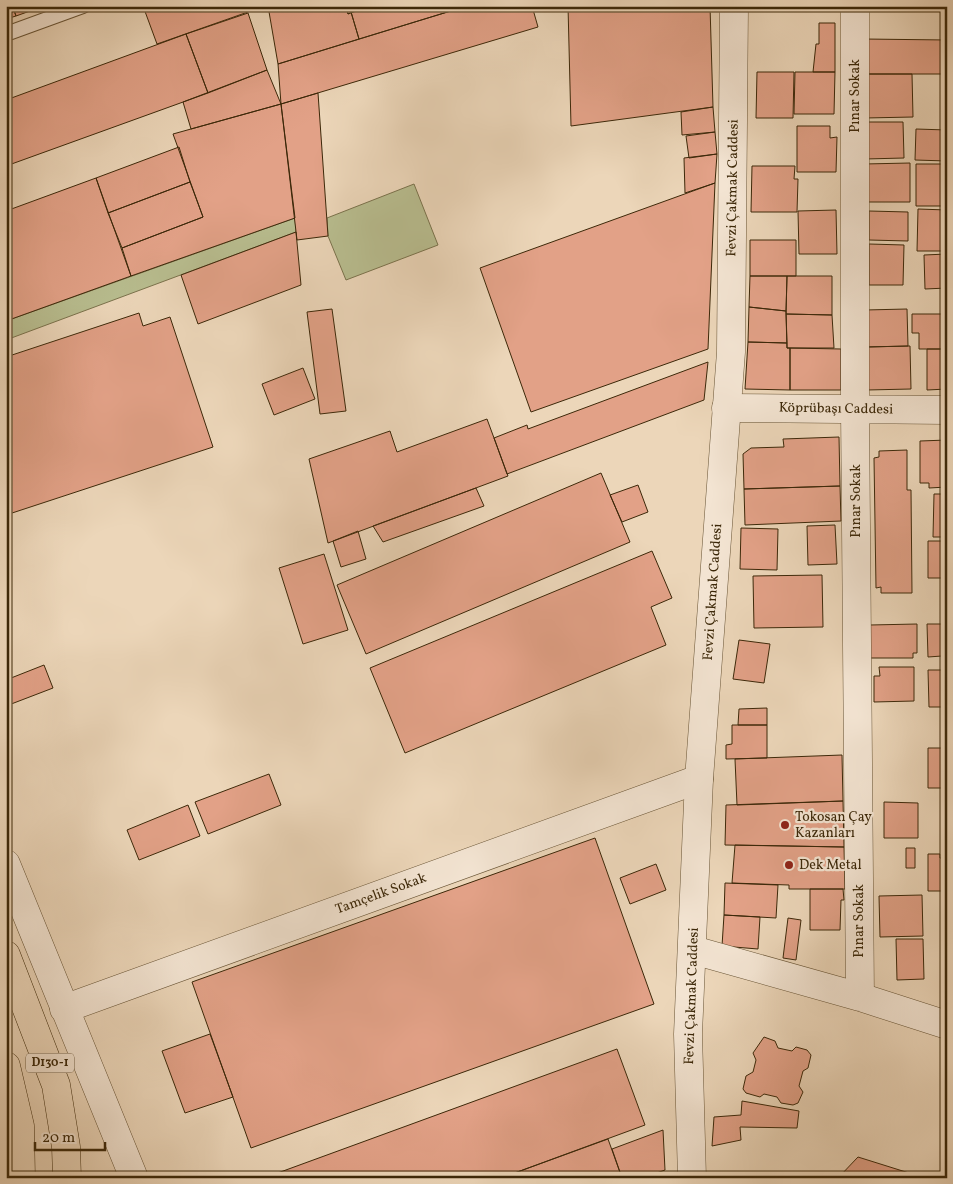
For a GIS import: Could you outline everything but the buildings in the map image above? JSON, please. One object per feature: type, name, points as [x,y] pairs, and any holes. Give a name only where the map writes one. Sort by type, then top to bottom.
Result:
[{"type":"highway","name":"D130-1","points":[[6,955],[56,1085],[66,1147],[67,1178]]},
{"type":"highway","name":"D130-1","points":[[6,1066],[20,1126],[21,1178]]},
{"type":"highway","points":[[6,1143],[12,1178]]},
{"type":"street","name":"Fevzi Çakmak Caddesi","points":[[692,1178],[688,1034],[699,778],[730,352],[734,6]]},
{"type":"street","name":"Pınar Sokak","points":[[855,6],[855,409],[860,996]]},
{"type":"street","name":"Köprübaşı Caddesi","points":[[726,408],[947,410]]},
{"type":"street","name":"Tamçelik Sokak","points":[[64,1009],[699,778]]},
{"type":"street","points":[[6,864],[134,1178]]},
{"type":"street","points":[[693,950],[860,996],[947,1025]]},
{"type":"lane","points":[[6,34],[83,6]]},
{"type":"green space","points":[[414,184],[438,245],[346,280],[328,236],[327,218]]},
{"type":"green space","points":[[295,218],[296,232],[6,340],[6,321]]},
{"type":"place","name":"Tokosan Çay Kazanları","points":[[785,825]]},
{"type":"place","name":"Dek Metal","points":[[789,865]]}]
